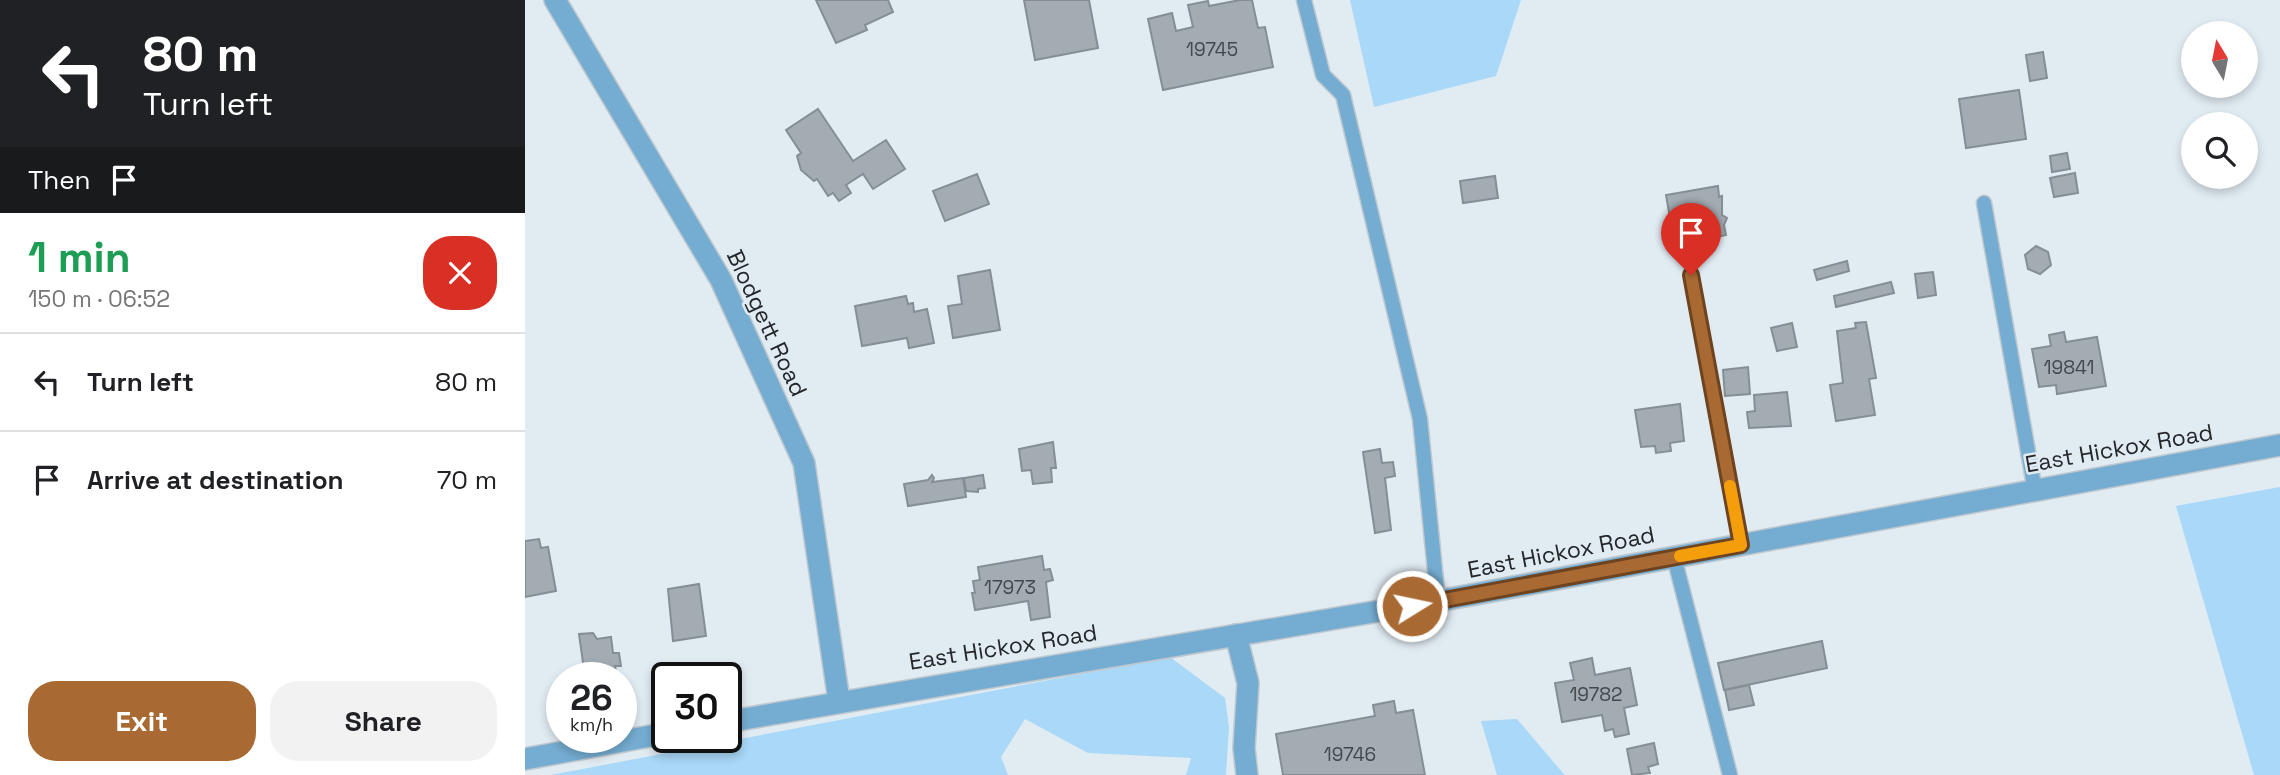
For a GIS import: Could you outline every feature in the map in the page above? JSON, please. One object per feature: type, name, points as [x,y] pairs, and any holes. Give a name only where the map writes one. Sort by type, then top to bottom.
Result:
[{"type":"street","name":"Blodgett Road","points":[[555,0],[722,280],[804,463],[839,701]]},
{"type":"street","name":"East Hickox Road","points":[[742,719],[1438,601],[2280,445]]},
{"type":"street","points":[[1236,635],[1248,683],[1244,748],[1247,775]]},
{"type":"street","points":[[525,759],[651,736]]},
{"type":"lane","points":[[1304,0],[1323,75],[1343,95],[1420,419],[1438,601]]},
{"type":"lane","points":[[1984,203],[2035,491]]},
{"type":"lane","points":[[1691,275],[1741,545]]},
{"type":"lane","points":[[1674,557],[1730,775]]},
{"type":"shaded area","points":[[1350,0],[1521,0],[1496,76],[1374,107]]},
{"type":"shaded area","points":[[2280,487],[2280,775],[2254,775],[2176,506]]},
{"type":"shaded area","points":[[1170,657],[1225,698],[1229,727],[1226,775],[1186,775],[1191,758],[1088,753],[1025,719],[1001,757],[1008,775],[551,775],[666,753],[742,753],[742,739]]},
{"type":"shaded area","points":[[1517,719],[1565,775],[1497,775],[1481,721]]},
{"type":"building","points":[[816,0],[888,0],[893,12],[865,25],[867,30],[836,43]]},
{"type":"building","points":[[1024,0],[1089,0],[1098,48],[1035,60]]},
{"type":"building","points":[[1252,0],[1258,28],[1265,27],[1273,67],[1163,90],[1148,19],[1172,13],[1176,31],[1193,27],[1188,5],[1208,1],[1209,6]]},
{"type":"building","points":[[2043,52],[2047,78],[2030,81],[2026,55]]},
{"type":"building","points":[[2019,90],[2026,139],[1966,148],[1959,99]]},
{"type":"building","points":[[818,109],[853,161],[886,140],[905,169],[873,189],[863,174],[846,185],[851,193],[839,201],[833,193],[828,196],[817,179],[814,181],[801,170],[797,156],[801,153],[786,130]]},
{"type":"building","points":[[2067,153],[2070,169],[2052,172],[2050,156]]},
{"type":"building","points":[[2075,173],[2078,193],[2054,197],[2050,178]]},
{"type":"building","points":[[977,174],[989,204],[945,221],[933,191]]},
{"type":"building","points":[[1495,176],[1498,198],[1463,203],[1460,181]]},
{"type":"building","points":[[1718,186],[1719,197],[1722,196],[1722,215],[1727,218],[1724,225],[1726,235],[1675,246],[1666,195]]},
{"type":"building","points":[[2036,246],[2048,252],[2051,265],[2040,274],[2028,269],[2025,255]]},
{"type":"building","points":[[1847,261],[1849,271],[1817,280],[1814,270]]},
{"type":"building","points":[[990,270],[1000,330],[953,338],[948,306],[962,304],[958,276]]},
{"type":"building","points":[[1933,272],[1936,295],[1918,298],[1915,274]]},
{"type":"building","points":[[1891,282],[1894,293],[1836,307],[1834,296]]},
{"type":"building","points":[[906,296],[908,304],[913,303],[914,312],[927,309],[934,343],[909,348],[907,338],[862,346],[855,306]]},
{"type":"building","points":[[1866,322],[1876,378],[1869,379],[1875,415],[1836,421],[1830,385],[1843,383],[1837,331],[1856,328],[1855,323]]},
{"type":"building","points":[[1792,323],[1797,347],[1777,351],[1771,328]]},
{"type":"building","points":[[2064,332],[2066,342],[2097,337],[2106,386],[2057,394],[2056,385],[2039,387],[2032,349],[2051,346],[2049,335]]},
{"type":"building","points":[[1748,367],[1750,394],[1725,396],[1723,370]]},
{"type":"building","points":[[1787,392],[1791,426],[1749,428],[1747,412],[1755,411],[1754,395]]},
{"type":"building","points":[[1680,404],[1684,441],[1670,443],[1671,451],[1656,453],[1655,446],[1641,447],[1635,410]]},
{"type":"building","points":[[1053,442],[1056,468],[1051,468],[1052,482],[1033,484],[1031,470],[1022,471],[1019,449]]},
{"type":"building","points":[[1380,449],[1382,463],[1393,462],[1395,476],[1385,478],[1391,530],[1375,533],[1363,452]]},
{"type":"building","points":[[932,475],[932,482],[963,478],[966,497],[908,506],[904,484],[928,480]]},
{"type":"building","points":[[983,475],[985,488],[978,489],[978,492],[966,491],[964,478]]},
{"type":"building","points":[[539,539],[541,548],[548,547],[556,591],[525,597],[525,541]]},
{"type":"building","points":[[1042,556],[1044,570],[1050,569],[1053,580],[1046,582],[1050,617],[1031,620],[1028,601],[975,610],[972,593],[975,593],[973,581],[980,580],[978,567]]},
{"type":"building","points":[[699,584],[706,636],[673,641],[668,589]]},
{"type":"building","points":[[593,633],[597,639],[611,637],[613,653],[619,653],[620,662],[583,662],[579,634]]},
{"type":"building","points":[[1822,641],[1827,668],[1724,690],[1718,663]]},
{"type":"building","points":[[1592,658],[1595,675],[1630,668],[1637,705],[1624,708],[1629,734],[1615,737],[1613,729],[1605,731],[1602,715],[1562,722],[1555,683],[1574,680],[1570,663]]},
{"type":"building","points":[[1749,685],[1754,705],[1729,710],[1725,690]]},
{"type":"building","points":[[1394,701],[1396,713],[1413,710],[1425,775],[1283,775],[1276,734],[1375,716],[1373,705]]},
{"type":"building","points":[[1654,743],[1658,764],[1648,767],[1650,773],[1632,775],[1627,749]]},
{"type":"slow traffic","points":[[1680,556],[1741,545],[1730,486]]},
{"type":"route","points":[[1412,606],[1741,545],[1691,275]]}]
